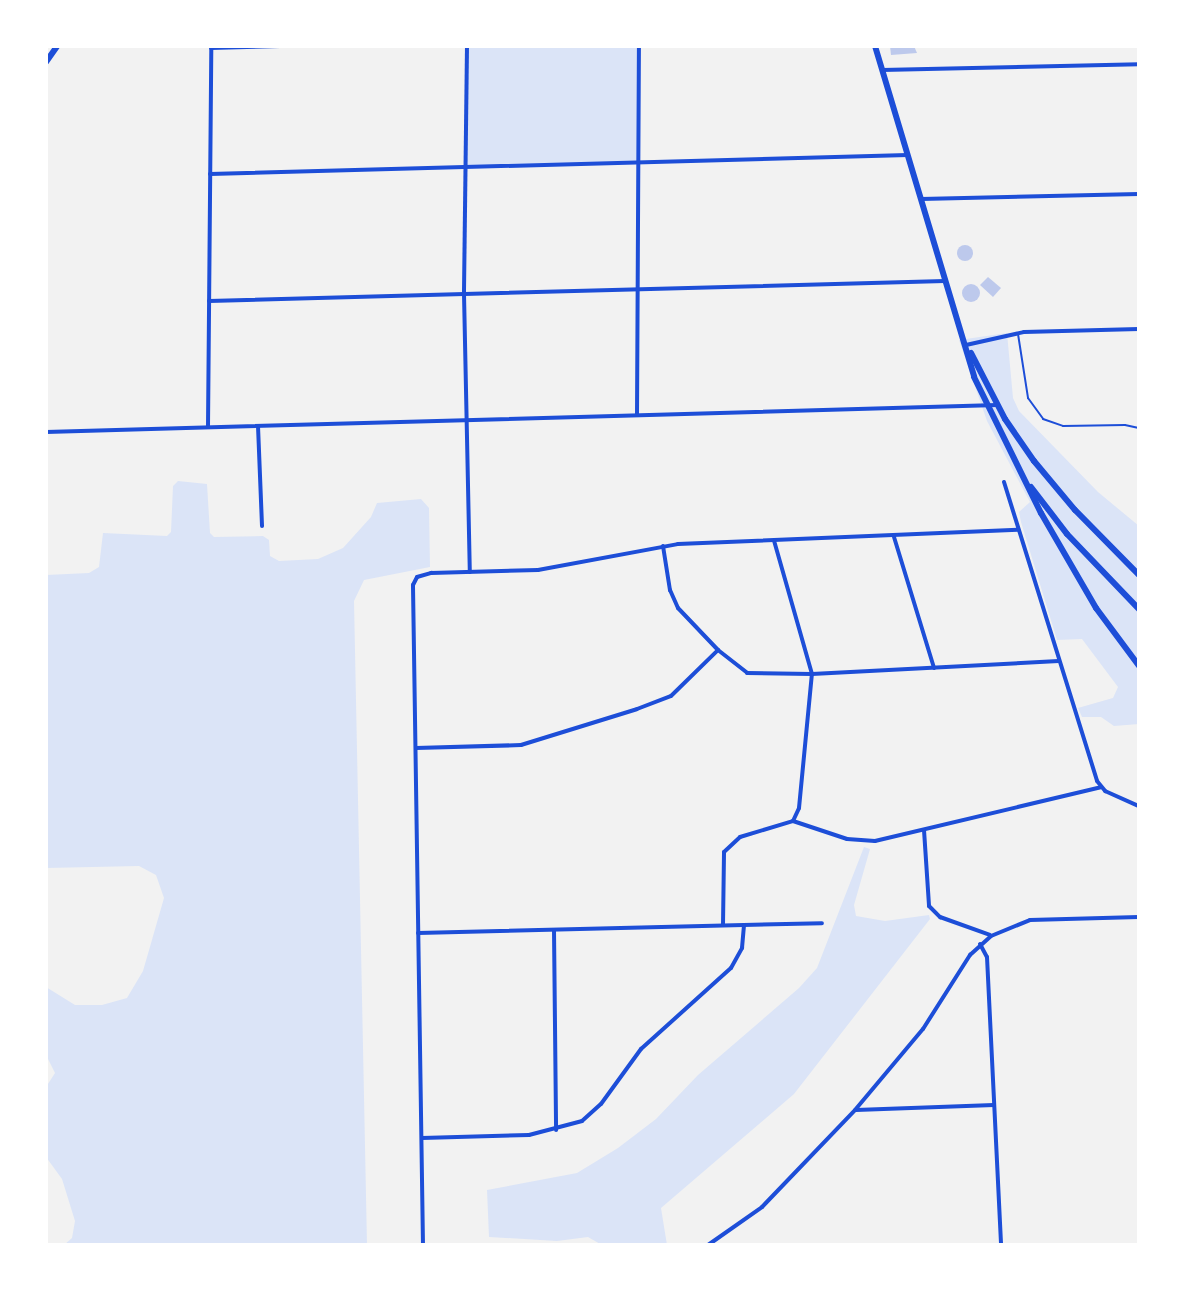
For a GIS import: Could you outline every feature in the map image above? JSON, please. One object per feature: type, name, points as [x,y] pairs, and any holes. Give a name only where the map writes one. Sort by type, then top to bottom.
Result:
[{"type":"main road","points":[[46,62],[57,46]]},
{"type":"main road","points":[[875,46],[945,281],[987,406],[1096,608],[1139,666]]},
{"type":"main road","points":[[966,345],[998,405],[1047,478],[1139,575]]},
{"type":"main road","points":[[1020,471],[1067,534],[1139,609]]},
{"type":"street","points":[[208,427],[211,47],[280,46]]},
{"type":"street","points":[[467,46],[464,294],[470,572]]},
{"type":"street","points":[[637,415],[639,46]]},
{"type":"street","points":[[882,70],[1139,64]]},
{"type":"street","points":[[210,174],[908,155]]},
{"type":"street","points":[[921,199],[1139,194]]},
{"type":"street","points":[[209,301],[945,281]]},
{"type":"street","points":[[966,345],[1018,333],[1139,329]]},
{"type":"street","points":[[46,432],[998,405]]},
{"type":"street","points":[[258,426],[262,526]]},
{"type":"street","points":[[1004,482],[1101,787]]},
{"type":"street","points":[[423,1245],[414,581],[425,573],[551,568],[663,546],[1018,530]]},
{"type":"street","points":[[894,537],[934,668]]},
{"type":"street","points":[[774,541],[812,674],[799,808],[793,821]]},
{"type":"street","points":[[663,546],[673,601],[686,619],[747,673],[812,674],[1059,661]]},
{"type":"street","points":[[416,748],[521,745],[637,709],[671,696],[718,650]]},
{"type":"street","points":[[723,925],[724,852],[740,837],[793,821],[856,840],[875,841],[1101,787],[1139,806]]},
{"type":"street","points":[[924,830],[929,906],[940,917],[991,936]]},
{"type":"street","points":[[708,1245],[762,1207],[855,1110],[909,1047],[980,944],[991,936],[1030,920],[1139,917]]},
{"type":"street","points":[[418,933],[822,923]]},
{"type":"street","points":[[422,1138],[529,1135],[582,1121],[596,1109],[641,1049],[726,973],[742,948],[744,925]]},
{"type":"street","points":[[554,930],[556,1130]]},
{"type":"street","points":[[980,944],[987,957],[1001,1245]]},
{"type":"street","points":[[855,1110],[994,1105]]},
{"type":"lane","points":[[1018,333],[1028,398],[1043,419],[1063,426],[1117,424],[1139,428]]},
{"type":"shaded area","points":[[467,46],[639,46],[637,162],[465,167]]},
{"type":"shaded area","points":[[1007,333],[1013,398],[1019,411],[1098,492],[1139,526],[1139,724],[1114,726],[1101,717],[1082,717],[1078,708],[1113,698],[1118,687],[1082,639],[1057,640],[1019,512],[1030,502],[987,421],[959,340]]},
{"type":"shaded area","points":[[178,481],[207,484],[210,533],[214,537],[263,536],[269,540],[270,556],[279,561],[318,559],[343,548],[371,517],[377,503],[421,499],[429,508],[430,567],[364,580],[354,601],[367,1245],[64,1245],[72,1238],[75,1221],[62,1179],[46,1157],[46,1087],[55,1073],[46,1055],[46,987],[75,1005],[102,1005],[127,998],[143,971],[164,898],[156,875],[139,866],[46,868],[46,575],[89,573],[99,567],[103,533],[167,536],[171,532],[173,486]]},
{"type":"shaded area","points":[[864,847],[870,849],[854,905],[856,916],[885,921],[929,915],[930,919],[794,1094],[661,1208],[667,1245],[602,1245],[588,1237],[557,1241],[489,1237],[487,1190],[577,1173],[618,1148],[656,1119],[698,1075],[799,988],[817,968]]},
{"type":"building","points":[[890,46],[914,46],[917,53],[891,55]]},
{"type":"building","points":[[962,245],[968,245],[973,253],[971,259],[962,261],[957,256],[957,250]]},
{"type":"building","points":[[988,277],[1001,288],[993,297],[980,285]]},
{"type":"building","points":[[971,284],[980,293],[971,302],[962,293]]}]
